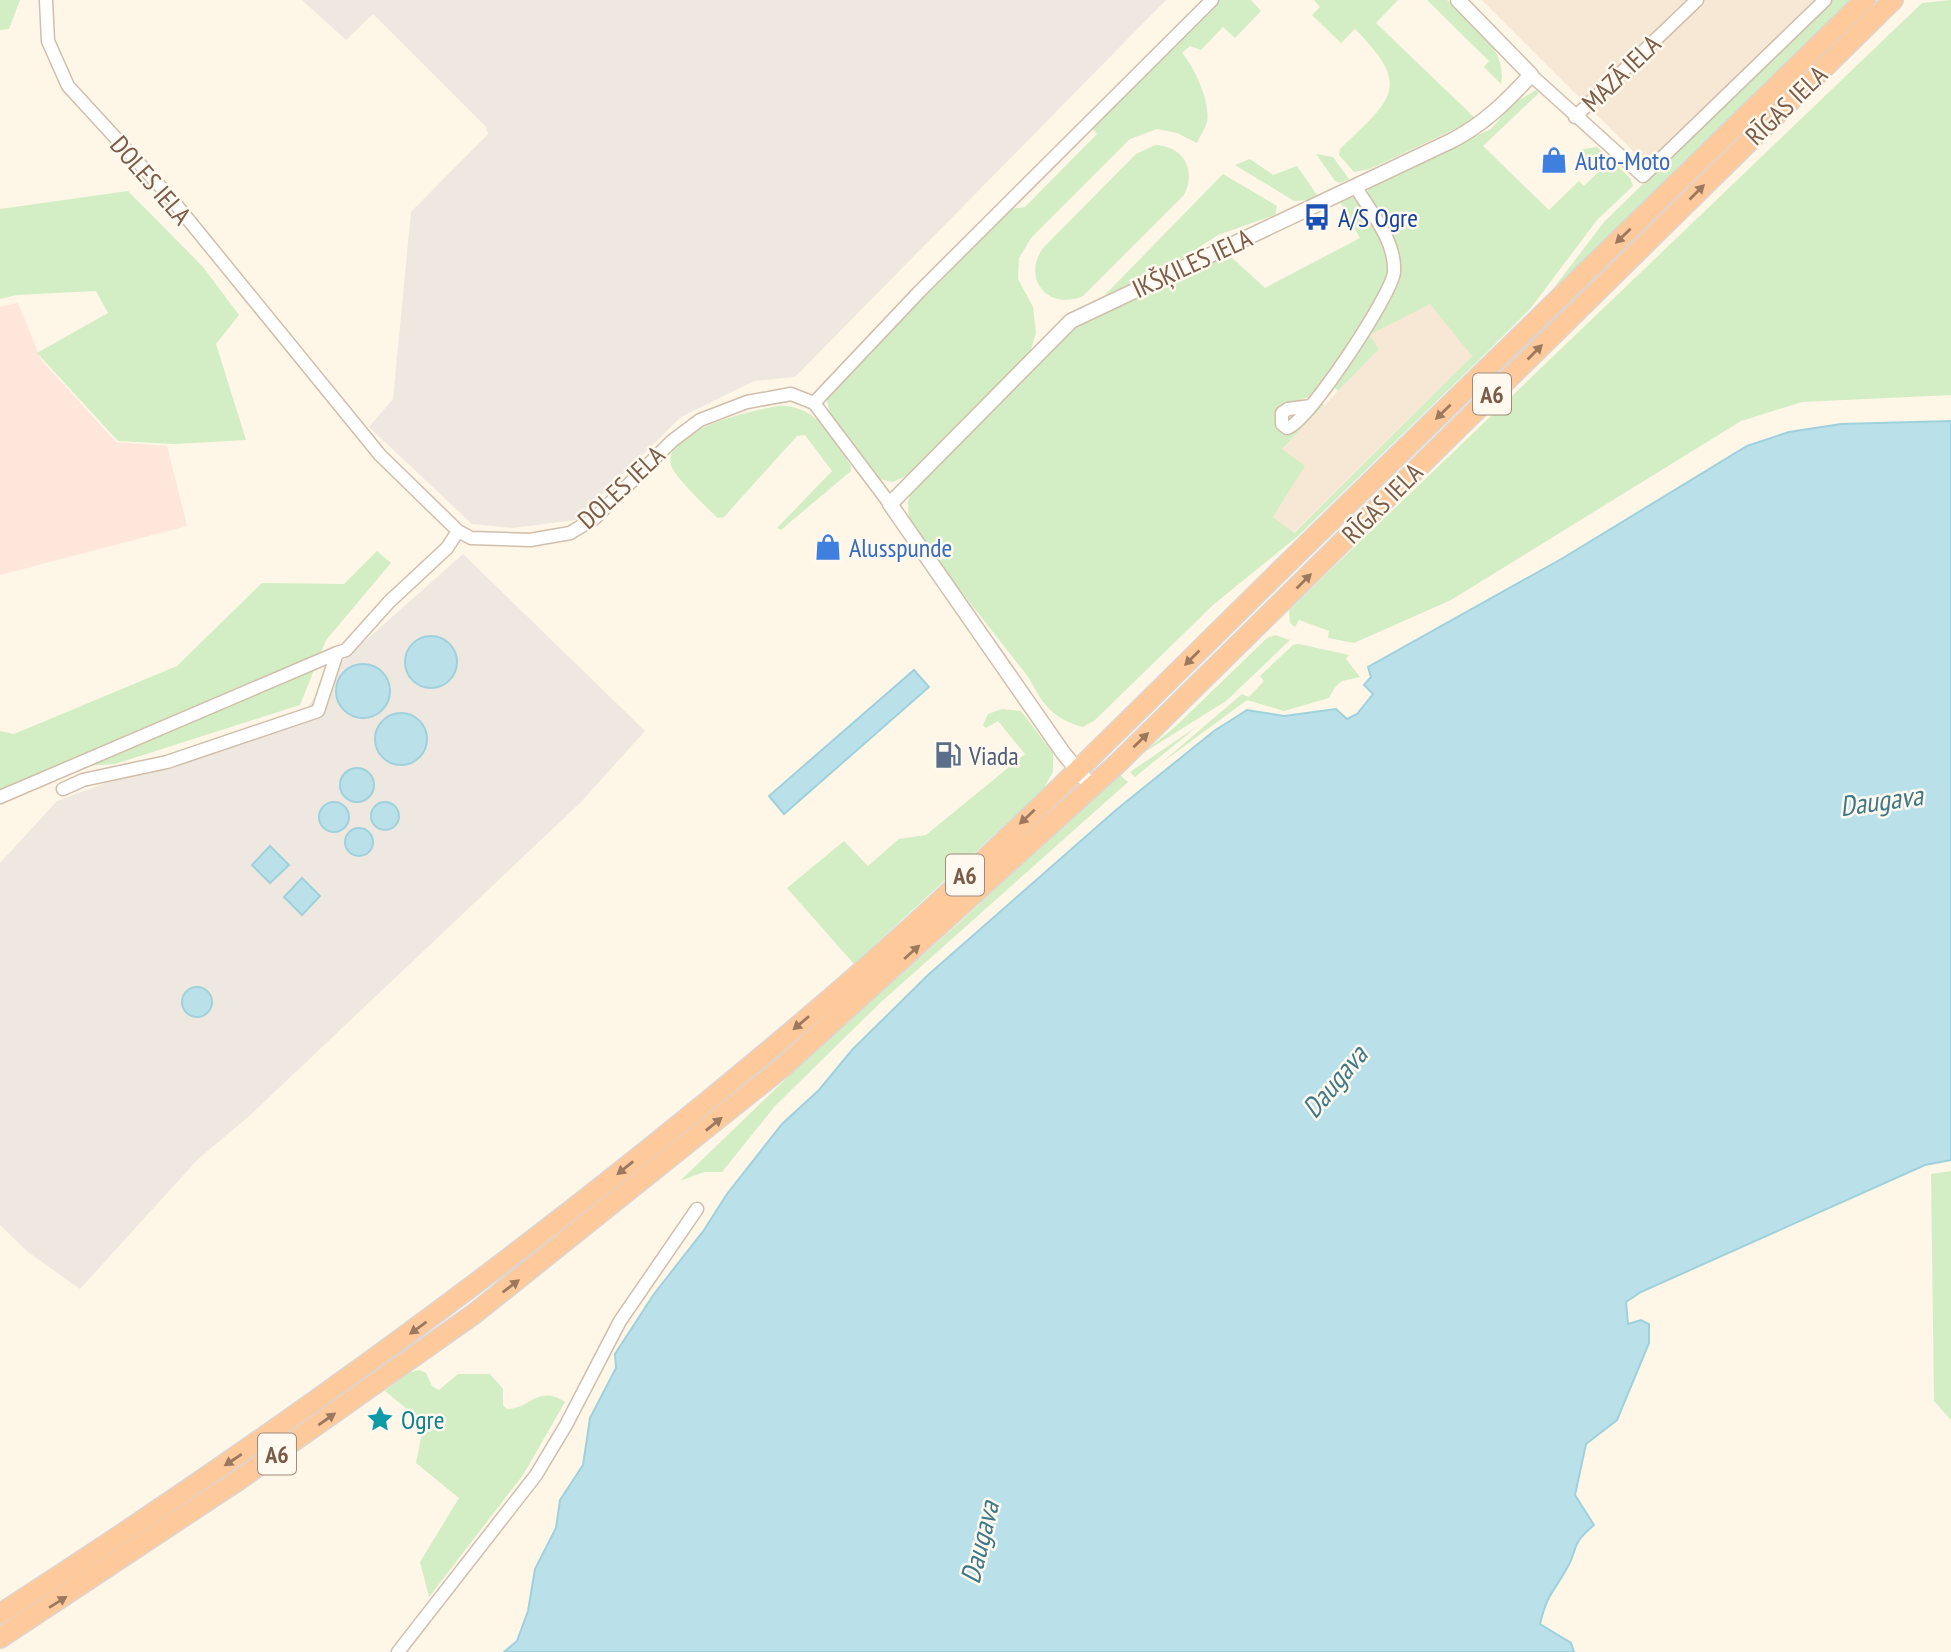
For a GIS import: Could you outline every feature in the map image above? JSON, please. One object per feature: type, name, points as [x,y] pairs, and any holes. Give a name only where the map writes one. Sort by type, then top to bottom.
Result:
[{"type":"highway","name":"RĪGAS IELA","points":[[0,1614],[233,1460],[512,1258],[710,1101],[853,979],[1077,770],[1865,0]]},
{"type":"highway","name":"RĪGAS IELA","points":[[0,1638],[240,1479],[474,1314],[672,1158],[863,997],[1092,787],[1892,0]]},
{"type":"street","name":"DOLES IELA","points":[[46,0],[48,41],[68,86],[169,197],[380,456],[458,531],[471,538],[530,540],[570,533],[595,518],[671,441],[700,420],[747,402],[782,395],[807,397],[814,403]]},
{"type":"street","points":[[1092,787],[1077,770],[890,504],[814,403],[911,301],[1212,0]]},
{"type":"street","points":[[1458,0],[1575,117],[1643,176],[1825,0]]},
{"type":"street","name":"MAZĀ IELA","points":[[1575,117],[1697,0]]},
{"type":"street","name":"IKŠĶILES IELA","points":[[890,504],[1071,321],[1479,126],[1531,75]]},
{"type":"street","points":[[1311,406],[1337,372],[1394,275],[1390,245],[1355,186]]},
{"type":"street","points":[[0,797],[48,779],[346,650],[389,602],[447,548],[458,531]]},
{"type":"street","points":[[63,789],[83,780],[167,762],[318,711],[337,653]]},
{"type":"street","points":[[398,1652],[536,1475],[566,1425],[620,1321],[697,1209]]},
{"type":"shaded area","points":[[302,0],[1166,0],[795,377],[754,381],[681,417],[576,520],[512,528],[472,524],[369,427],[393,399],[411,212],[488,134],[486,127],[373,14],[346,40]]},
{"type":"shaded area","points":[[1482,0],[1816,0],[1647,165]]},
{"type":"shaded area","points":[[18,303],[41,360],[116,442],[167,446],[187,526],[0,575],[0,307]]},
{"type":"shaded area","points":[[1430,303],[1472,356],[1293,533],[1273,517],[1304,467],[1281,450],[1379,349],[1368,335]]},
{"type":"shaded area","points":[[463,554],[645,731],[581,802],[247,1118],[198,1159],[80,1289],[28,1252],[0,1225],[0,863],[57,801],[307,708],[338,665]]},
{"type":"green space","points":[[0,0],[20,0],[9,29],[0,30]]},
{"type":"green space","points":[[1219,0],[1251,0],[1261,11],[1235,38],[1223,27],[1201,50],[1190,46],[1182,53],[1196,76],[1208,114],[1197,143],[1177,133],[1157,129],[1130,139],[1031,238],[1019,258],[1018,279],[1033,307],[1036,333],[1030,352],[909,475],[892,482],[876,478],[830,413],[826,397],[1010,209],[1025,207],[1097,134],[1092,128]]},
{"type":"green space","points":[[1314,0],[1398,0],[1376,23],[1476,119],[1370,169],[1354,172],[1339,155],[1340,149],[1383,104],[1389,92],[1389,79],[1384,65],[1355,29],[1341,43],[1312,15],[1320,7]]},
{"type":"green space","points":[[1427,0],[1447,0],[1485,37],[1499,59],[1501,84],[1484,67],[1489,61]]},
{"type":"green space","points":[[1831,0],[1852,0],[1534,314],[1604,222]]},
{"type":"green space","points":[[1951,0],[1951,395],[1802,402],[1741,421],[1451,600],[1354,643],[1328,638],[1329,631],[1299,620],[1295,627],[1290,623],[1289,610],[1300,599],[1922,3]]},
{"type":"green space","points":[[1536,90],[1539,93],[1483,146],[1549,210],[1579,181],[1584,186],[1599,171],[1578,150],[1597,147],[1630,178],[1633,186],[1597,220],[1530,309],[1298,536],[1213,605],[1094,721],[1083,727],[1056,715],[1044,703],[1029,678],[909,525],[908,501],[913,488],[1070,331],[1228,254],[1265,288],[1360,238],[1340,202],[1353,196],[1359,200],[1385,246],[1389,277],[1328,380],[1314,395],[1283,407],[1277,417],[1275,424],[1287,436],[1321,402],[1324,405],[1282,449],[1305,466],[1273,517],[1294,533],[1472,356],[1430,304],[1369,335],[1379,349],[1338,391],[1335,388],[1398,276],[1396,249],[1366,196],[1370,185],[1491,129],[1514,103]]},
{"type":"green space","points":[[1155,145],[1173,150],[1185,161],[1189,176],[1184,195],[1083,296],[1071,300],[1050,296],[1037,281],[1035,271],[1043,248],[1136,154]]},
{"type":"green space","points":[[1316,154],[1333,157],[1349,179],[1340,183],[1335,181]]},
{"type":"green space","points":[[1250,159],[1273,175],[1297,166],[1317,195],[1309,200],[1294,201],[1235,165]]},
{"type":"green space","points":[[1223,174],[1277,206],[1275,215],[1218,235],[1178,261],[1100,300]]},
{"type":"green space","points":[[128,191],[203,267],[239,315],[216,344],[246,440],[174,444],[118,441],[37,353],[108,313],[96,291],[17,295],[0,299],[0,209]]},
{"type":"green space","points":[[778,406],[803,411],[822,424],[851,466],[851,471],[781,530],[777,528],[832,471],[805,435],[797,436],[724,517],[718,518],[673,470],[672,452],[681,441],[713,424]]},
{"type":"green space","points":[[377,551],[391,563],[326,640],[300,705],[115,764],[54,768],[0,805],[0,731],[14,734],[177,666],[262,583],[344,584]]},
{"type":"green space","points":[[1275,635],[1290,640],[1226,701],[1140,755],[1175,727],[1267,638]]},
{"type":"green space","points":[[1293,645],[1349,655],[1346,659],[1360,677],[1339,683],[1329,698],[1284,711],[1247,700],[1160,764],[1242,694],[1249,697],[1264,681],[1260,676]]},
{"type":"green space","points":[[1002,709],[1021,711],[1053,753],[1053,772],[1042,791],[854,964],[787,888],[844,841],[868,866],[899,839],[926,835],[1025,754],[998,721],[986,728],[983,725],[988,714]]},
{"type":"green space","points":[[1199,725],[1135,777],[1130,772]]},
{"type":"green space","points":[[1119,774],[1128,782],[880,1003],[775,1106],[722,1172],[704,1172],[680,1181],[821,1045],[959,923]]},
{"type":"green space","points":[[1951,1171],[1951,1420],[1934,1401],[1931,1174]]},
{"type":"green space","points":[[419,1370],[426,1373],[432,1386],[439,1390],[458,1374],[490,1374],[503,1389],[503,1405],[507,1409],[548,1395],[565,1402],[523,1475],[429,1597],[420,1562],[459,1498],[416,1463],[424,1423],[385,1391],[408,1373]]},
{"type":"water","name":"Daugava","points":[[1951,421],[1951,1160],[1925,1165],[1641,1292],[1626,1302],[1628,1324],[1641,1320],[1649,1324],[1649,1343],[1617,1420],[1586,1444],[1575,1495],[1594,1525],[1577,1543],[1570,1562],[1548,1600],[1540,1624],[1571,1643],[1574,1652],[504,1652],[517,1641],[528,1611],[535,1569],[556,1528],[560,1500],[583,1465],[590,1418],[616,1368],[615,1354],[654,1294],[782,1124],[819,1090],[852,1050],[928,975],[1116,810],[1214,731],[1247,710],[1284,716],[1336,709],[1347,719],[1357,714],[1373,694],[1364,685],[1371,677],[1368,667],[1563,558],[1747,446],[1789,432],[1841,424]]},
{"type":"water","points":[[431,636],[450,643],[457,662],[450,681],[431,688],[412,681],[405,662],[412,643]]},
{"type":"water","points":[[363,664],[382,672],[390,691],[382,710],[363,718],[344,710],[336,691],[344,672]]},
{"type":"water","points":[[914,670],[929,687],[784,814],[769,796]]},
{"type":"water","points":[[401,713],[420,720],[427,739],[420,758],[401,765],[382,758],[375,739],[382,720]]},
{"type":"water","points":[[357,768],[369,773],[374,785],[369,797],[357,802],[345,797],[340,785],[345,773]]},
{"type":"water","points":[[334,802],[345,806],[349,817],[345,828],[334,832],[323,828],[319,817],[323,806]]},
{"type":"water","points":[[385,802],[395,806],[399,816],[395,826],[385,830],[375,826],[371,816],[375,806]]},
{"type":"water","points":[[359,828],[369,832],[373,842],[369,852],[359,856],[349,852],[345,842],[349,832]]},
{"type":"water","points":[[270,846],[289,865],[270,883],[252,865]]},
{"type":"water","points":[[302,878],[320,896],[302,915],[284,897]]},
{"type":"water","points":[[197,987],[208,991],[212,1002],[208,1013],[197,1017],[186,1013],[182,1002],[186,991]]},
{"type":"place","name":"Auto-Moto","points":[[1554,160]]},
{"type":"place","name":"A/S Ogre","points":[[1317,217]]},
{"type":"place","name":"Alusspunde","points":[[828,547]]},
{"type":"place","name":"Viada","points":[[948,755]]},
{"type":"place","name":"Ogre","points":[[380,1419]]}]
